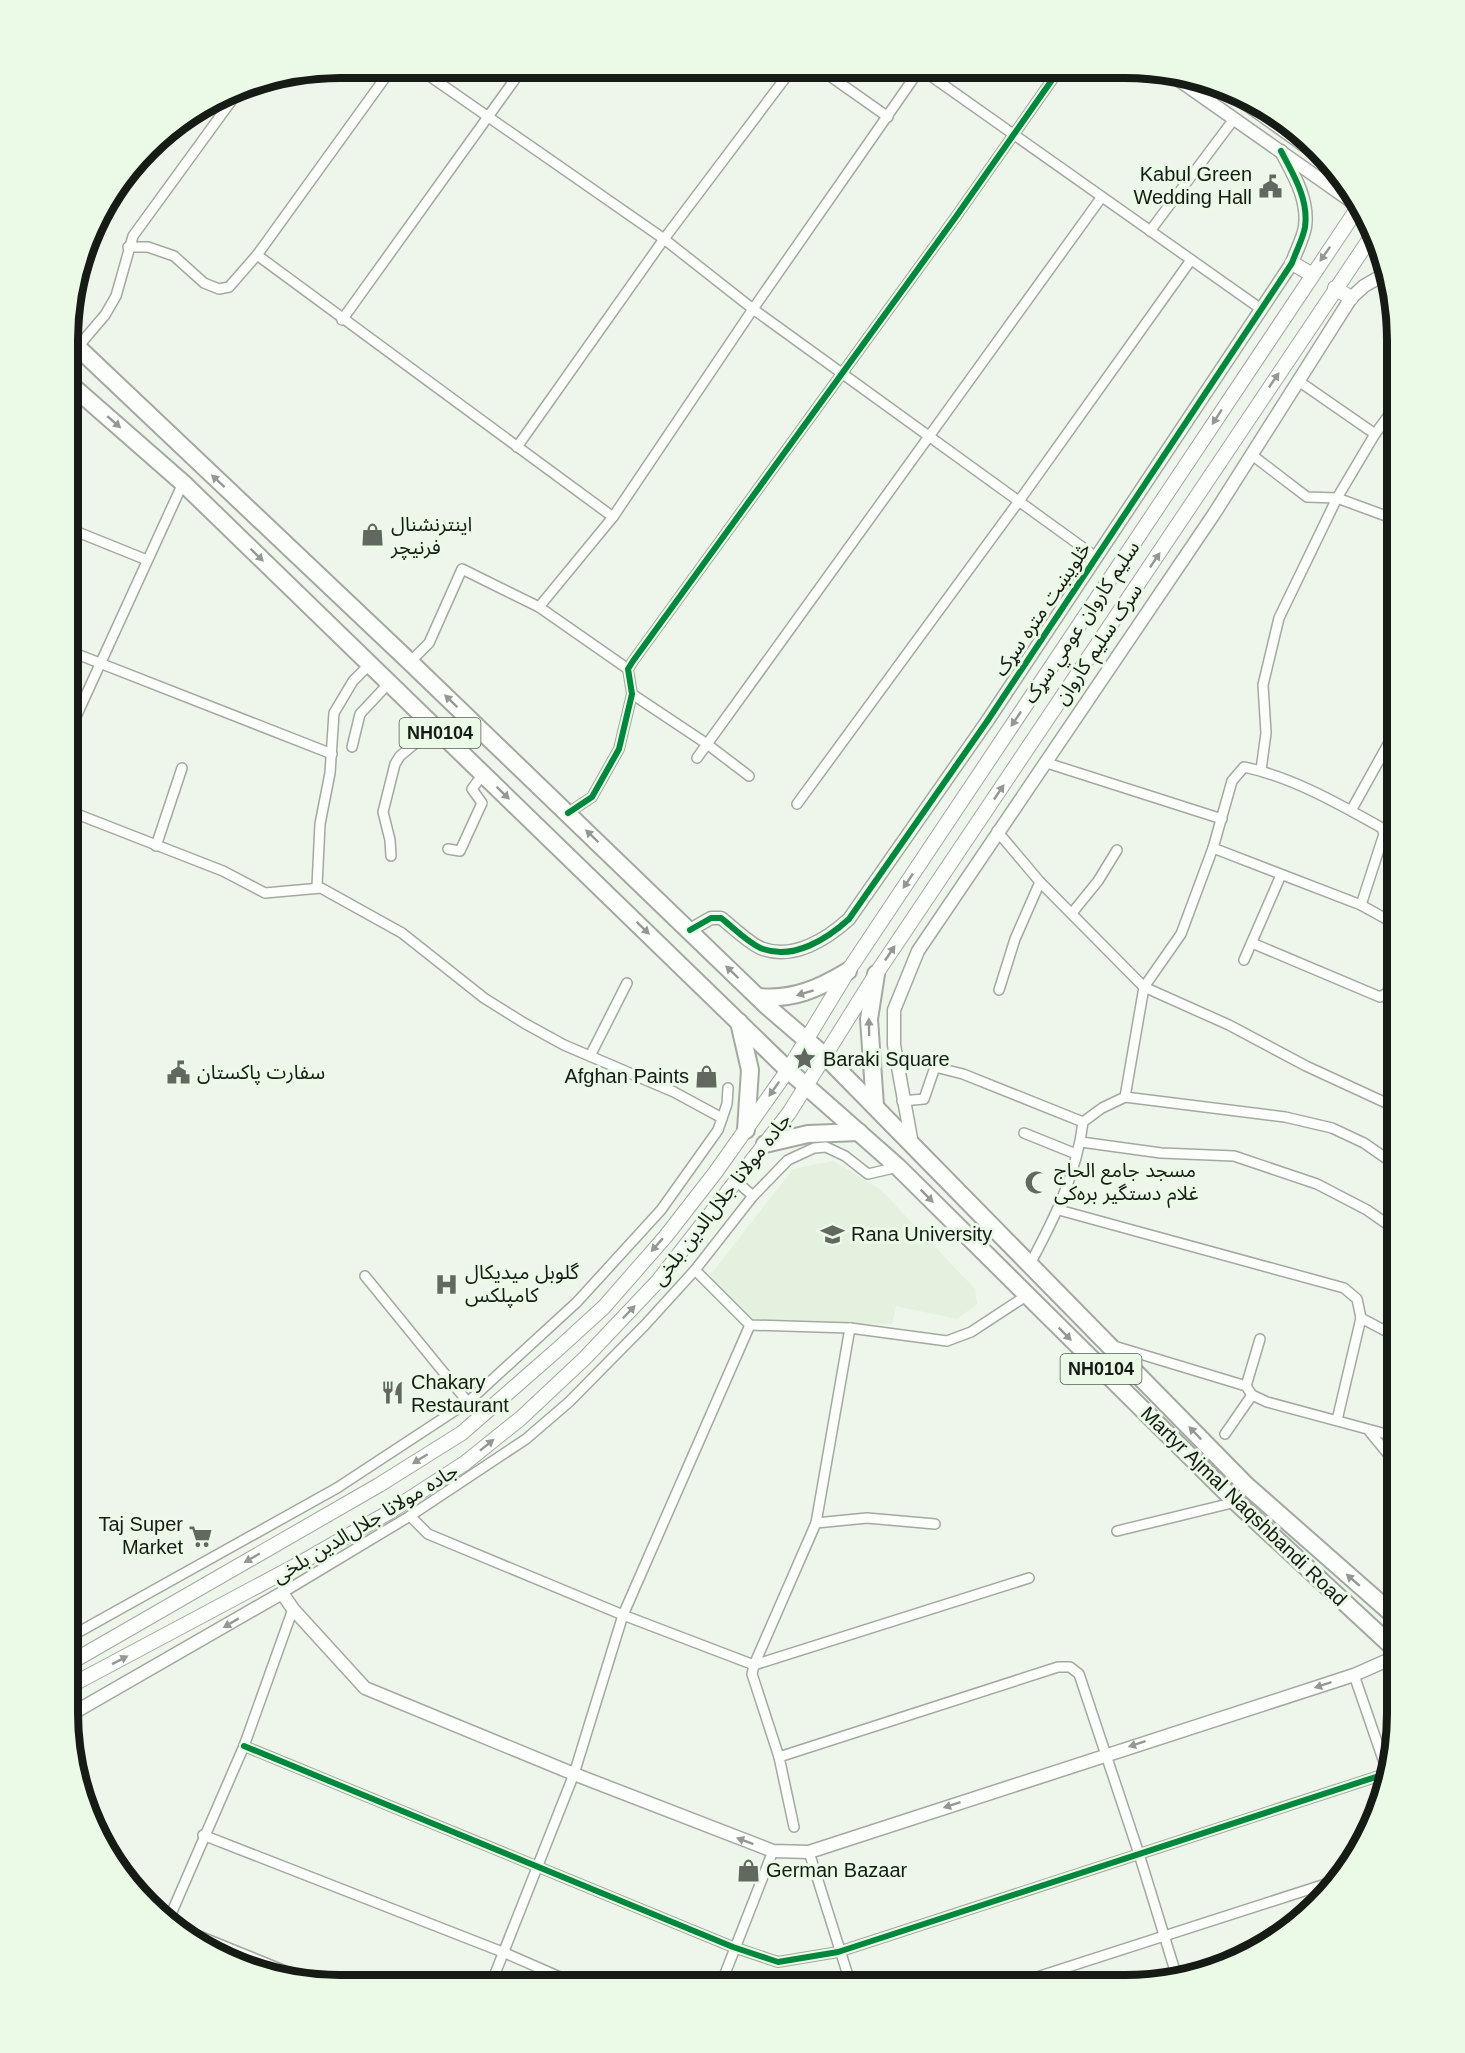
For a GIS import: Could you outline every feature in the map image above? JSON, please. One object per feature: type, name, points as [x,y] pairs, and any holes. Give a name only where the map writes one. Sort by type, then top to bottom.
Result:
[{"type":"highway","name":"NH0104","points":[[78,354],[410,662],[758,997],[806,1040]]},
{"type":"highway","name":"NH0104","points":[[78,391],[183,483],[788,1070],[807,1085]]},
{"type":"highway","points":[[758,997],[778,998],[799,995],[812,991],[848,971]]},
{"type":"highway","points":[[875,1106],[870,1067],[869,1018],[876,974]]},
{"type":"highway","points":[[739,1021],[750,1070],[746,1130]]},
{"type":"highway","name":"Martyr Ajmal Naqshbandi Road","points":[[806,1040],[875,1106],[1029,1266],[1246,1485],[1387,1609]]},
{"type":"highway","name":"Martyr Ajmal Naqshbandi Road","points":[[807,1085],[898,1167],[1236,1502],[1387,1642]]},
{"type":"highway","points":[[765,1144],[808,1134],[859,1132]]},
{"type":"main road","name":"سلیم کاروان عومي سړک","points":[[806,1040],[848,971],[1354,212]]},
{"type":"main road","name":"سرک سلیم کاروان","points":[[825,1056],[876,974],[1368,242]]},
{"type":"main road","points":[[1292,263],[1311,274]]},
{"type":"main road","points":[[1335,288],[1351,298]]},
{"type":"main road","name":"جاده مولانا جلال‌الدین بلخی","points":[[78,1658],[379,1485],[462,1433],[604,1307],[666,1236],[746,1130],[806,1040]]},
{"type":"main road","name":"جاده مولانا جلال‌الدین بلخی","points":[[78,1682],[386,1514],[465,1463],[521,1418],[610,1333],[658,1281],[765,1144],[825,1056]]},
{"type":"street","points":[[128,247],[148,247],[174,256],[204,283],[219,289],[229,287],[257,255],[385,78]]},
{"type":"street","points":[[432,78],[664,239],[753,309],[1096,557]]},
{"type":"street","points":[[342,320],[516,78]]},
{"type":"street","points":[[517,447],[664,239],[785,78]]},
{"type":"street","points":[[833,78],[888,117]]},
{"type":"street","points":[[539,607],[613,517],[753,309],[915,78]]},
{"type":"street","points":[[934,78],[1101,198],[1262,309]]},
{"type":"street","points":[[568,813],[592,797],[626,731],[632,694],[628,669],[843,374],[1053,78]]},
{"type":"street","points":[[1188,86],[1344,196]]},
{"type":"street","points":[[78,342],[105,315],[116,296],[123,276],[128,247],[133,236],[230,102]]},
{"type":"street","points":[[1150,231],[1234,119]]},
{"type":"street","name":"څلویښت متره سړک","points":[[690,930],[711,918],[721,918],[762,949],[783,951],[813,944],[835,932],[849,919],[988,720],[1292,263],[1305,227],[1304,207],[1300,188],[1281,151]]},
{"type":"street","points":[[697,758],[1101,198]]},
{"type":"street","points":[[257,255],[342,320],[613,517]]},
{"type":"street","points":[[797,804],[1019,501],[1191,260]]},
{"type":"street","points":[[912,1145],[902,1101],[894,1045],[894,1010],[918,951],[997,831],[1047,763],[1065,732],[1252,455],[1351,298],[1364,286],[1379,277]]},
{"type":"street","points":[[1300,382],[1375,434]]},
{"type":"street","points":[[1261,770],[1266,733],[1263,685],[1279,618],[1337,498],[1387,418]]},
{"type":"street","points":[[1252,455],[1307,497],[1337,498],[1387,516]]},
{"type":"street","points":[[78,713],[183,483]]},
{"type":"street","points":[[78,533],[147,560]]},
{"type":"street","points":[[410,662],[429,643],[462,569],[539,607],[628,669]]},
{"type":"street","points":[[78,655],[332,754]]},
{"type":"street","points":[[317,886],[320,824],[332,754],[336,705],[370,664]]},
{"type":"street","points":[[352,747],[360,714],[389,683]]},
{"type":"street","points":[[632,694],[707,744],[749,776]]},
{"type":"street","points":[[391,856],[390,840],[383,812],[395,764],[400,756],[435,727]]},
{"type":"street","points":[[1352,809],[1387,746]]},
{"type":"street","points":[[1047,763],[1222,819]]},
{"type":"street","points":[[1125,1097],[1144,987],[1181,934],[1213,848],[1232,781],[1238,771],[1244,767],[1261,770],[1352,809],[1382,828],[1383,834],[1361,905]]},
{"type":"street","points":[[156,846],[182,768]]},
{"type":"street","points":[[448,849],[460,851],[482,803],[472,789],[483,774]]},
{"type":"street","points":[[78,815],[241,879],[265,893],[317,886],[402,933],[484,998],[514,1017],[590,1056],[674,1092],[722,1118]]},
{"type":"street","points":[[997,831],[1040,882],[1144,987],[1229,1025],[1306,1066],[1387,1103]]},
{"type":"street","points":[[1213,848],[1361,905],[1387,919]]},
{"type":"street","points":[[1072,913],[1098,881],[1117,850]]},
{"type":"street","points":[[1244,960],[1281,875]]},
{"type":"street","points":[[999,990],[1015,939],[1040,882]]},
{"type":"street","points":[[1252,943],[1380,997],[1387,993]]},
{"type":"street","points":[[590,1056],[627,983]]},
{"type":"street","points":[[902,1101],[924,1099],[935,1067],[963,1074],[1083,1122]]},
{"type":"street","points":[[78,1631],[337,1488],[468,1402],[577,1302],[661,1210],[703,1153],[722,1118],[728,1088]]},
{"type":"street","points":[[1029,1266],[1059,1210],[1080,1142],[1083,1122],[1102,1108],[1125,1097],[1285,1117],[1332,1128],[1364,1143],[1387,1159]]},
{"type":"street","points":[[1024,1133],[1076,1154]]},
{"type":"street","points":[[1080,1142],[1161,1153],[1234,1156],[1317,1185],[1367,1210],[1387,1224]]},
{"type":"street","points":[[78,1710],[282,1593],[410,1516],[526,1439],[569,1402],[695,1270],[753,1196],[788,1160],[814,1148],[825,1147],[845,1156],[868,1174],[898,1167]]},
{"type":"street","points":[[735,1180],[753,1196]]},
{"type":"street","points":[[1059,1210],[1344,1287],[1357,1299],[1361,1318],[1337,1420]]},
{"type":"street","points":[[695,1270],[750,1325],[850,1328],[946,1341],[972,1332],[1026,1296]]},
{"type":"street","points":[[365,1276],[480,1417]]},
{"type":"street","points":[[1361,1318],[1387,1331]]},
{"type":"street","points":[[495,1975],[574,1774],[623,1615],[750,1325]]},
{"type":"street","points":[[794,1827],[779,1757],[755,1689],[754,1665],[816,1523],[850,1328]]},
{"type":"street","points":[[1225,1434],[1249,1390],[1260,1339]]},
{"type":"street","points":[[1108,1344],[1249,1390],[1267,1402],[1387,1435]]},
{"type":"street","points":[[1369,1431],[1387,1453]]},
{"type":"street","points":[[1118,1531],[1236,1502]]},
{"type":"street","points":[[410,1516],[428,1534],[623,1615],[754,1665],[1029,1578]]},
{"type":"street","points":[[816,1523],[867,1518],[935,1524]]},
{"type":"street","points":[[282,1593],[293,1609],[366,1688],[574,1774],[773,1851],[809,1852],[1354,1675],[1387,1660]]},
{"type":"street","points":[[171,1914],[203,1835],[244,1746],[293,1609]]},
{"type":"street","points":[[779,1757],[1058,1667],[1070,1667],[1078,1674],[1139,1854],[1175,1970]]},
{"type":"street","points":[[1354,1675],[1383,1759]]},
{"type":"street","points":[[244,1746],[733,1947],[778,1962],[838,1952],[1379,1776]]},
{"type":"street","points":[[203,1835],[505,1953],[555,1975]]},
{"type":"street","points":[[724,1975],[733,1947],[773,1851]]},
{"type":"street","points":[[809,1852],[838,1952],[847,1975]]},
{"type":"street","points":[[1042,1975],[1323,1885]]},
{"type":"street","points":[[222,1947],[259,1962]]},
{"type":"shaded area","name":"Rana University","points":[[833,1161],[881,1190],[975,1289],[977,1304],[957,1319],[896,1306],[892,1324],[755,1322],[708,1278],[793,1169]]},
{"type":"cycle path","points":[[568,813],[592,797],[619,749],[632,694],[628,669],[633,661],[955,218],[1053,78]]},
{"type":"cycle path","points":[[690,930],[711,918],[721,918],[758,947],[775,952],[786,952],[809,946],[831,934],[849,919],[988,720],[1292,263],[1304,232],[1306,217],[1299,187],[1281,151]]},
{"type":"cycle path","points":[[244,1746],[733,1947],[778,1962],[838,1952],[1379,1776]]},
{"type":"place","name":"Kabul Green Wedding Hall","points":[[1270,186]]},
{"type":"place","name":"اینترنشنال فرنیچر","points":[[373,535]]},
{"type":"place","name":"Baraki Square","points":[[805,1059]]},
{"type":"place","name":"سفارت پاکستان","points":[[179,1072]]},
{"type":"place","name":"Afghan Paints","points":[[707,1076]]},
{"type":"place","name":"مسجد جامع الحاج غلام دستگیر بره‌کی","points":[[1036,1182]]},
{"type":"place","name":"Rana University","points":[[833,1234]]},
{"type":"place","name":"گلوبل میدیکال کامپلکس","points":[[447,1284]]},
{"type":"place","name":"Chakary Restaurant","points":[[393,1393]]},
{"type":"place","name":"Taj Super Market","points":[[201,1536]]},
{"type":"place","name":"German Bazaar","points":[[748,1870]]}]
